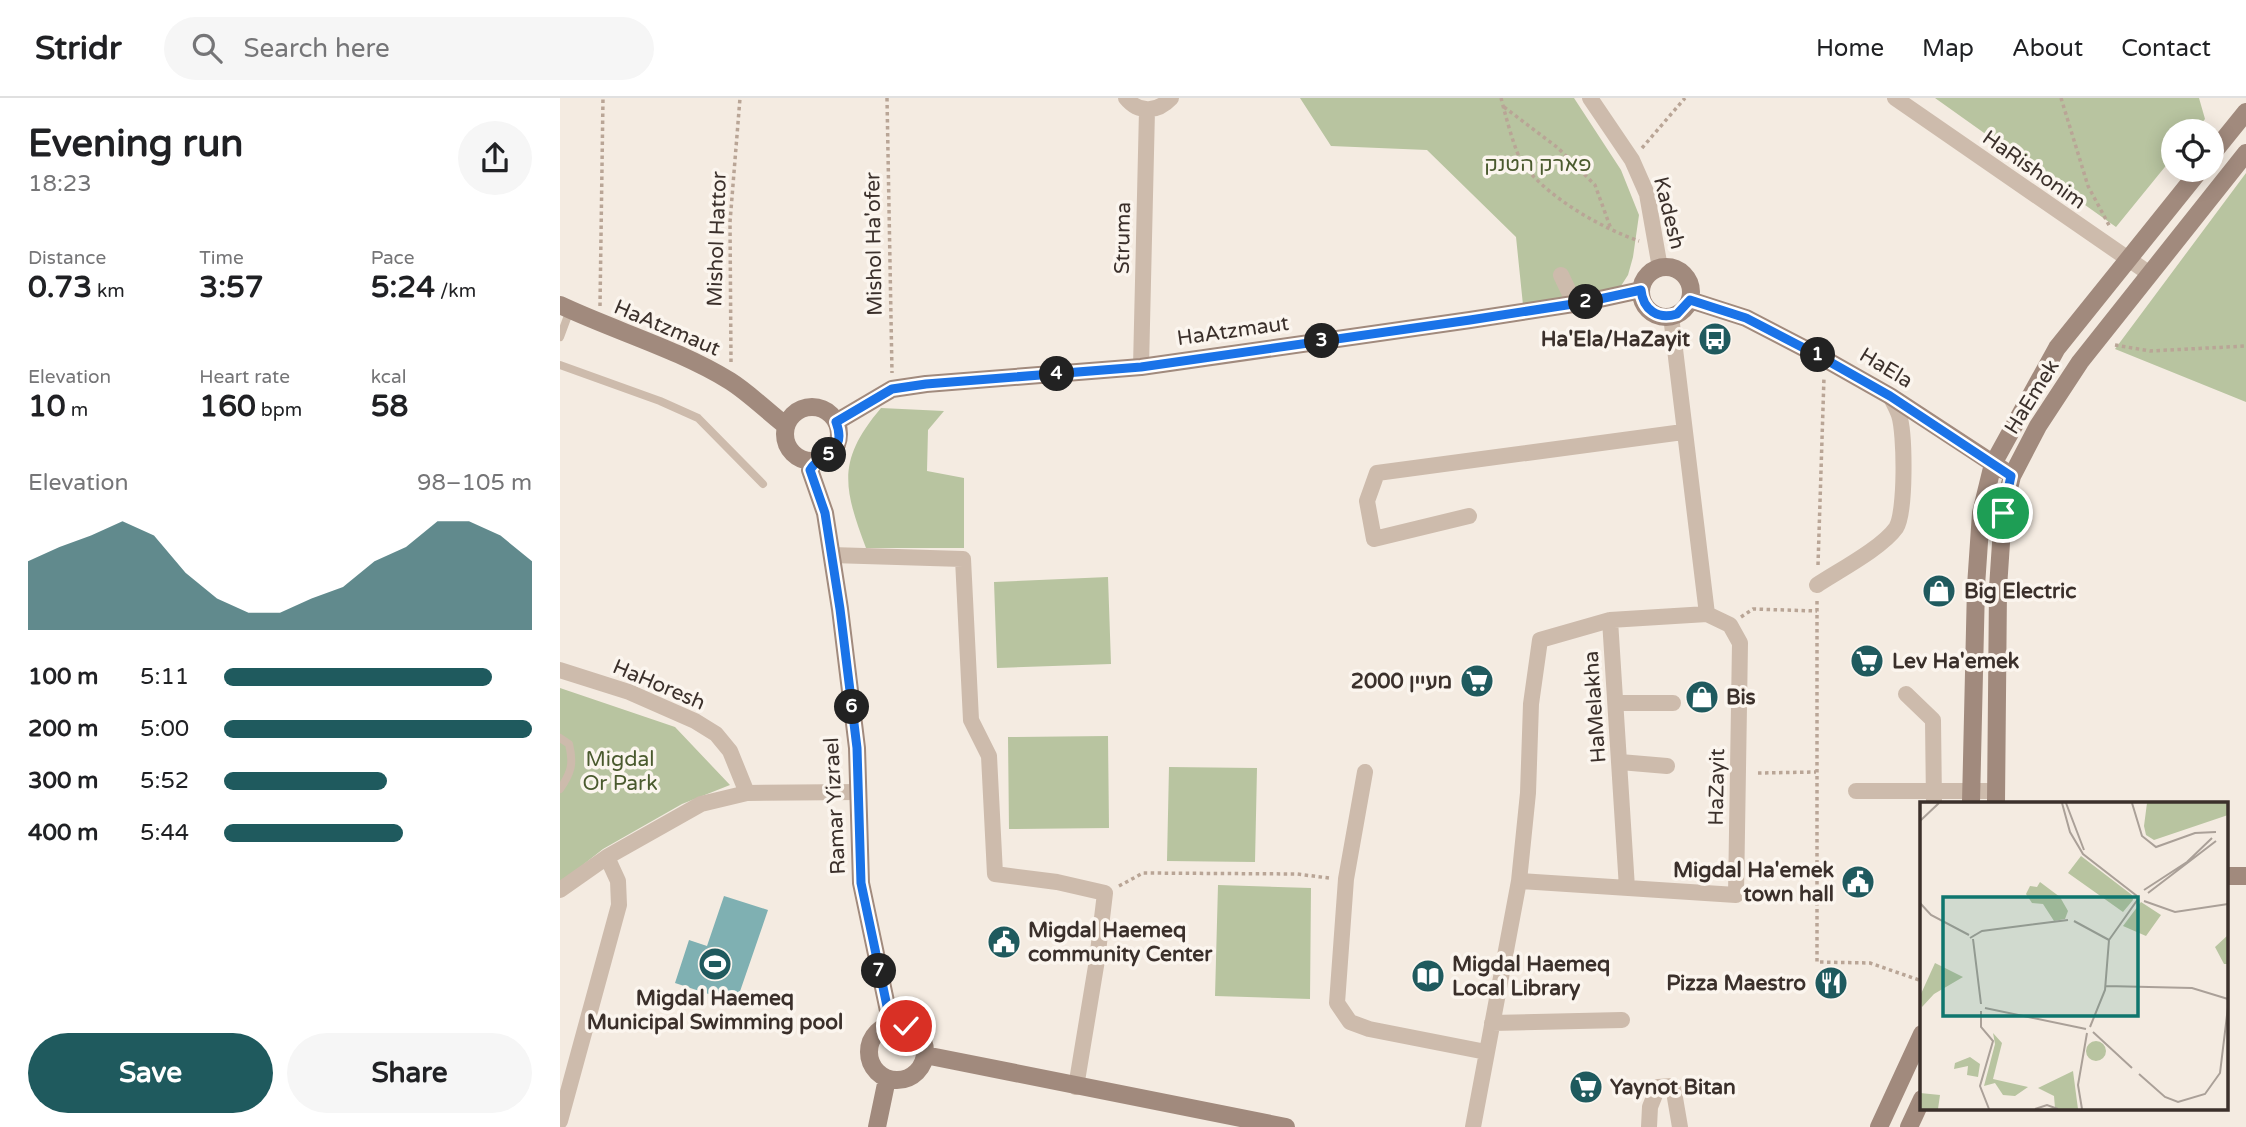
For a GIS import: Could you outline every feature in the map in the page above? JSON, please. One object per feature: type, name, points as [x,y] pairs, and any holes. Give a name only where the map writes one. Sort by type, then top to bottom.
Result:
[{"type":"street","points":[[1126,98],[1138,108],[1147,110],[1156,109],[1171,98]]},
{"type":"street","name":"Kadesh","points":[[1590,98],[1632,160],[1647,194],[1660,268]]},
{"type":"street","name":"HaRishonim","points":[[1895,98],[2150,274]]},
{"type":"street","points":[[2242,98],[2246,106]]},
{"type":"street","name":"Struma","points":[[1141,367],[1147,110]]},
{"type":"street","points":[[2224,140],[2246,113]]},
{"type":"street","name":"HaEmek","points":[[1996,797],[1998,588],[2003,513],[2011,476],[2038,426],[2096,342],[2246,153]]},
{"type":"street","name":"HaEmek","points":[[1971,797],[1981,513],[1993,464],[2057,348],[2190,182]]},
{"type":"street","points":[[1668,267],[1682,273],[1690,285],[1690,300],[1682,310],[1671,316],[1656,315],[1649,310],[1642,298],[1641,290],[1647,276],[1660,268],[1668,267]]},
{"type":"street","points":[[1561,275],[1570,294],[1586,302]]},
{"type":"street","name":"HaAtzmaut","points":[[836,422],[892,389],[1141,367],[1586,302],[1641,290]]},
{"type":"street","name":"HaEla","points":[[1690,300],[1746,318],[1823,358],[1890,396],[2011,476]]},
{"type":"street","name":"HaAtzmaut","points":[[565,307],[691,361],[731,382],[785,425]]},
{"type":"street","points":[[1671,316],[1707,614],[1730,625]]},
{"type":"street","points":[[1817,585],[1881,542],[1897,527],[1903,506],[1903,456],[1900,416],[1890,396]]},
{"type":"street","points":[[805,407],[823,409],[836,422],[839,434],[836,447],[827,457],[815,461],[804,460],[794,455],[787,447],[785,425],[797,411],[805,407]]},
{"type":"street","points":[[1469,516],[1374,539],[1367,501],[1377,472],[1684,432]]},
{"type":"street","name":"Ramar Yizrael","points":[[815,461],[810,470],[825,513],[857,748],[861,883],[891,1025]]},
{"type":"street","points":[[831,555],[962,559],[971,720],[989,757],[995,874],[1057,882],[1105,893],[1076,1087]]},
{"type":"street","name":"HaMelakha","points":[[1627,888],[1610,620],[1707,614]]},
{"type":"street","points":[[1473,1127],[1519,881],[1528,793],[1531,704],[1540,640],[1610,620]]},
{"type":"street","name":"HaZayit","points":[[1519,881],[1736,895],[1740,643],[1730,625]]},
{"type":"street","name":"HaHoresh","points":[[560,670],[629,692],[695,721],[716,734],[730,751],[747,793]]},
{"type":"street","points":[[1906,694],[1933,720],[1935,797]]},
{"type":"street","points":[[1617,703],[1673,703]]},
{"type":"street","points":[[1620,762],[1667,766]]},
{"type":"street","points":[[1365,772],[1346,879],[1337,1003],[1350,1022],[1369,1029],[1486,1052]]},
{"type":"street","points":[[1856,791],[1935,797],[1996,797]]},
{"type":"street","points":[[560,890],[607,857],[701,804],[747,793],[859,792]]},
{"type":"street","points":[[560,1121],[619,905],[618,881],[607,857]]},
{"type":"street","points":[[2228,876],[2246,876]]},
{"type":"street","points":[[1492,1023],[1622,1020]]},
{"type":"street","points":[[891,1025],[906,1026],[918,1034],[925,1048],[925,1055],[916,1073],[897,1080],[887,1079],[876,1070],[869,1058],[869,1051],[878,1031],[891,1025]]},
{"type":"street","points":[[1879,1127],[1920,1038]]},
{"type":"street","points":[[925,1055],[1286,1127]]},
{"type":"street","points":[[877,1127],[887,1079]]},
{"type":"street","points":[[1649,1127],[1650,1107],[1658,1087],[1674,1086],[1680,1127]]},
{"type":"street","points":[[1909,1127],[1920,1102]]},
{"type":"lane","points":[[560,337],[565,307]]},
{"type":"lane","points":[[560,365],[660,401],[698,418],[762,484]]},
{"type":"lane","points":[[560,738],[569,744],[572,758],[572,772],[560,789]]},
{"type":"path","points":[[600,324],[603,98]]},
{"type":"path","name":"Mishol Hattor","points":[[731,382],[730,222],[740,98]]},
{"type":"path","name":"Mishol Ha'ofer","points":[[887,98],[892,389]]},
{"type":"path","points":[[1501,98],[1522,163],[1552,194],[1612,231],[1657,248]]},
{"type":"path","points":[[1632,160],[1685,98]]},
{"type":"path","points":[[2062,98],[2088,186],[2112,230]]},
{"type":"path","points":[[1503,106],[1558,148],[1595,185],[1612,231]]},
{"type":"path","points":[[2096,342],[2150,351],[2246,346]]},
{"type":"path","points":[[1823,358],[1825,402],[1817,585],[1816,962],[1870,963],[1920,980]]},
{"type":"path","points":[[1730,625],[1753,609],[1817,611]]},
{"type":"path","points":[[1758,773],[1816,772]]},
{"type":"path","points":[[1105,893],[1143,873],[1297,874],[1346,879]]},
{"type":"green space","name":"פארק הטנק","points":[[1300,98],[1574,98],[1621,170],[1639,215],[1628,275],[1619,289],[1523,305],[1516,237],[1427,150],[1331,146]]},
{"type":"green space","points":[[1935,98],[2199,98],[2205,119],[2161,119],[2161,172],[2116,227]]},
{"type":"green space","points":[[2246,173],[2246,402],[2115,349]]},
{"type":"green space","points":[[881,408],[944,411],[928,430],[927,471],[964,478],[964,548],[866,548],[852,508],[848,475],[857,443]]},
{"type":"green space","points":[[1108,577],[1111,664],[997,668],[994,582]]},
{"type":"green space","name":"Migdal Or Park","points":[[560,688],[675,727],[730,785],[682,804],[603,849],[560,883]]},
{"type":"green space","points":[[1108,736],[1109,828],[1009,829],[1008,737]]},
{"type":"green space","points":[[1169,767],[1257,768],[1255,862],[1167,861]]},
{"type":"green space","points":[[1218,885],[1311,888],[1310,999],[1215,996]]},
{"type":"water","name":"Migdal Haemeq Municipal Swimming pool","points":[[724,896],[768,910],[736,1003],[675,983],[689,940],[707,946]]},
{"type":"place","name":"Ha'Ela/HaZayit","points":[[1715,339]]},
{"type":"place","name":"Big Electric","points":[[1939,591]]},
{"type":"place","name":"Lev Ha'emek","points":[[1867,661]]},
{"type":"place","name":"מעיין 2000","points":[[1477,681]]},
{"type":"place","name":"Bis","points":[[1702,697]]},
{"type":"place","name":"Migdal Ha'emek town hall","points":[[1858,882]]},
{"type":"place","name":"Migdal Haemeq community Center","points":[[1004,942]]},
{"type":"place","name":"Migdal Haemeq Municipal Swimming pool","points":[[715,964]]},
{"type":"place","name":"Migdal Haemeq Local Library","points":[[1428,976]]},
{"type":"place","name":"Pizza Maestro","points":[[1831,983]]},
{"type":"place","name":"Yaynot Bitan","points":[[1586,1087]]},
{"type":"route","points":[[906,1026],[891,1025],[861,883],[857,748],[840,609],[825,513],[810,470],[815,461],[827,457],[836,447],[839,434],[836,422],[892,389],[1141,367],[1470,320],[1586,302],[1641,290],[1645,304],[1656,315],[1677,314],[1690,300],[1746,318],[1890,396],[2011,476],[2003,513]]}]
